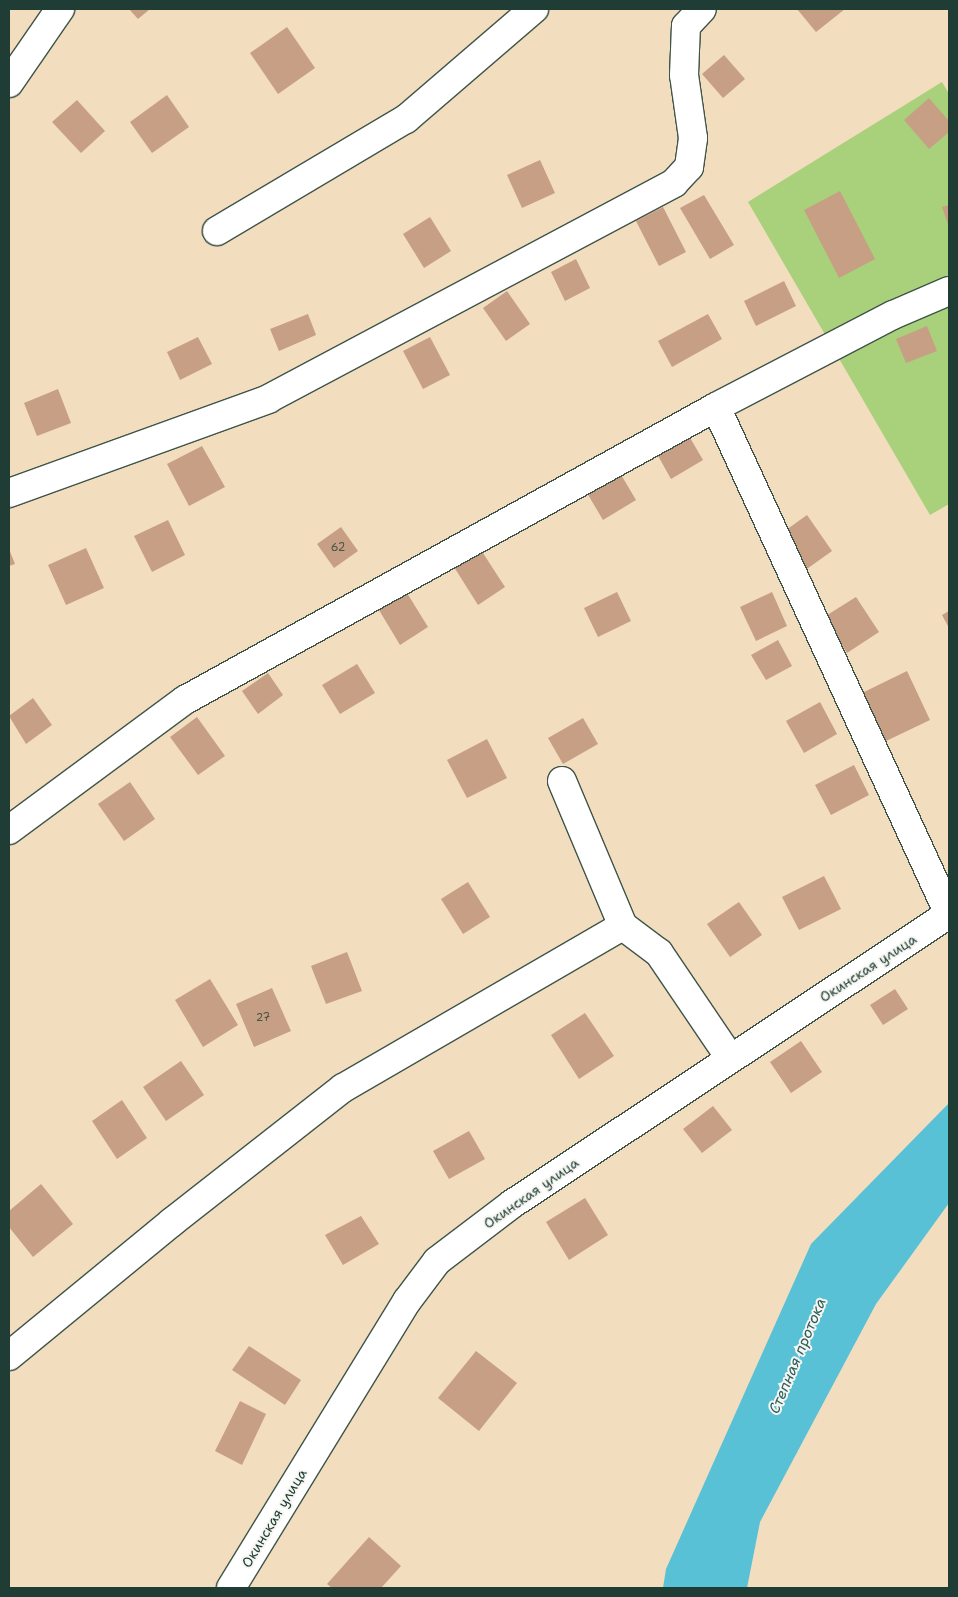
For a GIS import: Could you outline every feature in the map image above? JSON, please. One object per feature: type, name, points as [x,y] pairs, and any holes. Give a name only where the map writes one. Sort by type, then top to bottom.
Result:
[{"type":"street","points":[[9,84],[60,9]]},
{"type":"street","points":[[216,231],[406,119],[534,9]]},
{"type":"street","points":[[9,493],[268,399],[674,183],[689,167],[693,138],[684,76],[686,26],[702,9]]},
{"type":"street","points":[[9,830],[185,700],[716,407],[893,315],[949,291]]},
{"type":"street","points":[[716,407],[949,914]]},
{"type":"street","points":[[562,781],[623,926],[659,953],[730,1058]]},
{"type":"street","name":"Окинская улица","points":[[231,1588],[407,1301],[437,1261],[512,1204],[949,914]]},
{"type":"street","points":[[9,1356],[172,1222],[343,1088],[623,926]]},
{"type":"green space","points":[[942,82],[949,94],[949,504],[930,515],[748,202]]},
{"type":"water","name":"Степная протока","points":[[949,1103],[949,1203],[876,1304],[760,1522],[747,1588],[663,1588],[666,1569],[811,1244]]},
{"type":"building","points":[[129,9],[150,9],[138,19]]},
{"type":"building","points":[[797,9],[845,9],[816,32]]},
{"type":"building","points":[[287,27],[315,68],[278,94],[250,53]]},
{"type":"building","points":[[724,55],[745,79],[723,98],[702,74]]},
{"type":"building","points":[[167,95],[189,127],[152,153],[130,122]]},
{"type":"building","points":[[929,98],[949,121],[949,132],[929,149],[904,120]]},
{"type":"building","points":[[77,100],[105,131],[81,153],[52,122]]},
{"type":"building","points":[[540,160],[555,193],[522,208],[507,175]]},
{"type":"building","points":[[840,191],[875,259],[839,278],[804,210]]},
{"type":"building","points":[[704,195],[734,245],[710,259],[680,208]]},
{"type":"building","points":[[949,205],[949,227],[942,207]]},
{"type":"building","points":[[663,207],[686,252],[659,266],[636,221]]},
{"type":"building","points":[[430,217],[451,251],[424,268],[403,234]]},
{"type":"building","points":[[576,259],[590,288],[565,301],[551,272]]},
{"type":"building","points":[[784,281],[796,306],[756,326],[744,301]]},
{"type":"building","points":[[507,291],[530,324],[506,341],[483,308]]},
{"type":"building","points":[[308,314],[316,335],[279,351],[270,329]]},
{"type":"building","points":[[708,314],[722,339],[672,367],[658,341]]},
{"type":"building","points":[[927,326],[937,351],[906,363],[896,339]]},
{"type":"building","points":[[198,337],[212,364],[180,380],[167,352]]},
{"type":"building","points":[[430,337],[450,375],[423,389],[403,351]]},
{"type":"building","points":[[58,389],[71,423],[37,436],[24,403]]},
{"type":"building","points":[[689,436],[703,460],[671,479],[657,454]]},
{"type":"building","points":[[202,446],[225,487],[189,506],[167,464]]},
{"type":"building","points":[[620,473],[636,500],[603,520],[587,493]]},
{"type":"building","points":[[807,515],[832,551],[804,571],[779,535]]},
{"type":"building","points":[[168,520],[185,555],[152,572],[134,536]]},
{"type":"building","points":[[341,527],[358,551],[334,568],[317,544]]},
{"type":"building","points":[[86,548],[104,588],[66,605],[48,565]]},
{"type":"building","points":[[9,549],[15,564],[9,566]]},
{"type":"building","points":[[481,550],[505,587],[478,605],[454,567]]},
{"type":"building","points":[[617,592],[631,621],[598,637],[584,608]]},
{"type":"building","points":[[772,592],[787,626],[756,641],[740,607]]},
{"type":"building","points":[[407,593],[428,627],[400,645],[379,610]]},
{"type":"building","points":[[856,597],[879,632],[847,653],[824,617]]},
{"type":"building","points":[[949,611],[949,628],[942,615]]},
{"type":"building","points":[[778,640],[792,666],[766,680],[751,655]]},
{"type":"building","points":[[357,664],[375,693],[340,714],[322,685]]},
{"type":"building","points":[[907,671],[930,720],[884,742],[860,694]]},
{"type":"building","points":[[268,673],[283,695],[258,714],[242,691]]},
{"type":"building","points":[[33,698],[52,725],[26,744],[9,716]]},
{"type":"building","points":[[820,702],[837,734],[804,753],[786,721]]},
{"type":"building","points":[[197,717],[225,756],[198,775],[170,737]]},
{"type":"building","points":[[583,718],[598,744],[563,764],[548,738]]},
{"type":"building","points":[[487,739],[507,778],[467,798],[447,760]]},
{"type":"building","points":[[854,765],[869,795],[831,815],[815,785]]},
{"type":"building","points":[[130,782],[155,819],[124,841],[98,804]]},
{"type":"building","points":[[824,876],[841,909],[799,930],[782,897]]},
{"type":"building","points":[[468,882],[490,917],[463,934],[441,899]]},
{"type":"building","points":[[739,902],[762,935],[730,957],[707,924]]},
{"type":"building","points":[[347,952],[362,991],[326,1004],[311,966]]},
{"type":"building","points":[[210,979],[238,1025],[203,1047],[175,1000]]},
{"type":"building","points":[[272,988],[291,1031],[254,1047],[236,1004]]},
{"type":"building","points":[[895,989],[908,1009],[883,1025],[870,1005]]},
{"type":"building","points":[[585,1013],[614,1056],[579,1079],[551,1035]]},
{"type":"building","points":[[801,1041],[822,1072],[791,1093],[770,1062]]},
{"type":"building","points":[[181,1061],[204,1095],[166,1121],[143,1087]]},
{"type":"building","points":[[122,1100],[147,1138],[117,1159],[92,1121]]},
{"type":"building","points":[[713,1106],[732,1130],[702,1153],[683,1129]]},
{"type":"building","points":[[469,1131],[485,1159],[449,1179],[433,1151]]},
{"type":"building","points":[[41,1184],[73,1224],[33,1257],[9,1227],[9,1211]]},
{"type":"building","points":[[585,1198],[608,1235],[569,1260],[546,1222]]},
{"type":"building","points":[[361,1216],[379,1244],[343,1265],[325,1235]]},
{"type":"building","points":[[249,1346],[301,1380],[285,1405],[232,1370]]},
{"type":"building","points":[[476,1351],[517,1383],[479,1431],[438,1398]]},
{"type":"building","points":[[240,1401],[266,1414],[242,1465],[215,1451]]},
{"type":"building","points":[[369,1537],[401,1566],[381,1588],[332,1588],[327,1584]]}]
